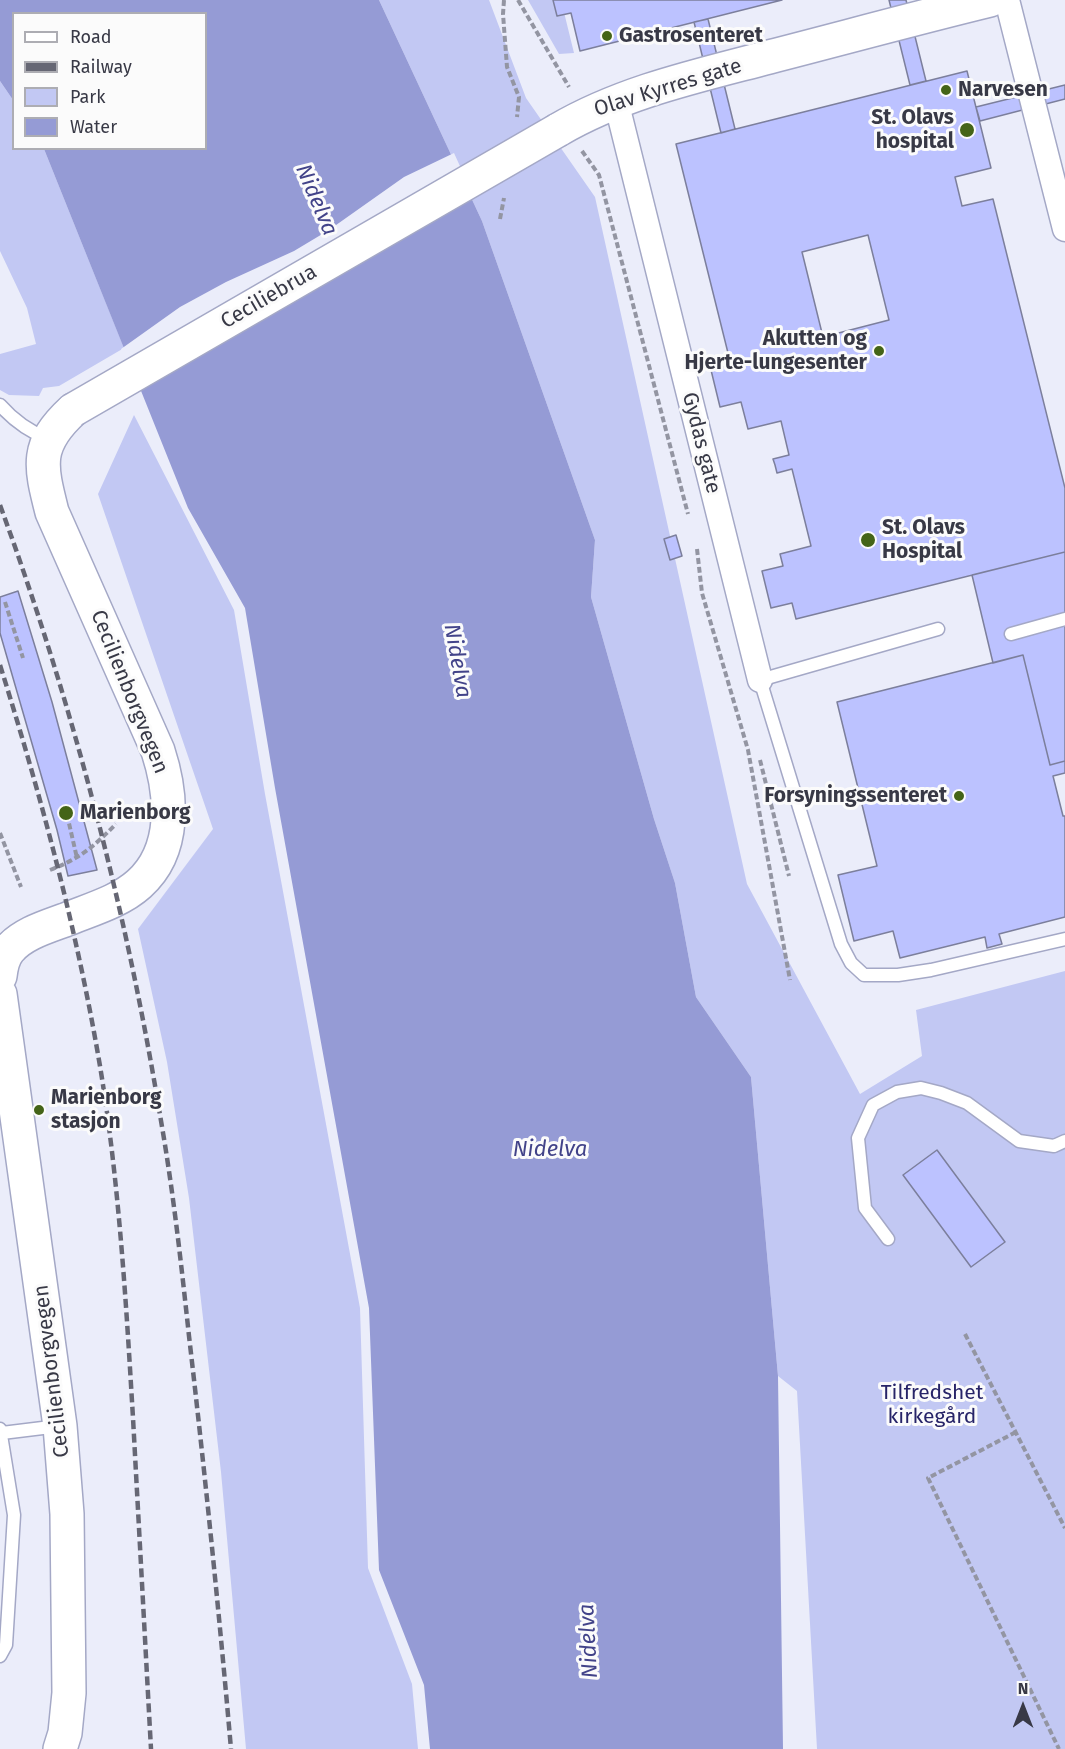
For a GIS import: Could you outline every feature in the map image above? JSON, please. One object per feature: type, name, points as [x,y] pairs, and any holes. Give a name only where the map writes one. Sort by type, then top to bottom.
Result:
[{"type":"street","name":"Olav Kyrres gate","points":[[558,130],[616,101],[676,81],[990,1]]},
{"type":"street","points":[[990,1],[1065,229]]},
{"type":"street","name":"Gydas gate","points":[[616,101],[760,680]]},
{"type":"street","name":"Ceciliebrua","points":[[72,410],[558,130]]},
{"type":"street","name":"Cecilienborgvegen","points":[[60,1749],[65,1733],[69,1694],[67,1514],[60,1426],[1,973],[8,951],[18,941],[107,903],[140,883],[157,859],[168,826],[168,789],[158,751],[52,512],[43,454],[57,424],[72,410]]},
{"type":"lane","points":[[0,405],[28,430],[48,440]]},
{"type":"lane","points":[[1011,634],[1065,619]]},
{"type":"lane","points":[[938,629],[760,680],[841,944],[851,963],[864,975],[898,975],[931,970],[1065,939]]},
{"type":"lane","points":[[888,1239],[865,1208],[858,1138],[873,1105],[889,1096],[897,1092],[921,1088],[941,1093],[967,1103],[1019,1140],[1054,1146],[1065,1141]]},
{"type":"lane","points":[[0,1656],[6,1645],[14,1515],[1,1431],[60,1426]]},
{"type":"lane","points":[[0,1520],[14,1515]]},
{"type":"path","points":[[504,0],[507,67],[519,98]]},
{"type":"path","points":[[518,0],[569,87]]},
{"type":"path","points":[[697,548],[702,593],[748,750],[790,980]]},
{"type":"path","points":[[5,602],[23,658]]},
{"type":"path","points":[[65,806],[77,858]]},
{"type":"path","points":[[50,870],[77,858],[99,842],[116,824]]},
{"type":"path","points":[[0,833],[21,887]]},
{"type":"path","points":[[965,1334],[1065,1528]]},
{"type":"path","points":[[1016,1432],[928,1478],[1059,1749]]},
{"type":"green space","name":"Tilfredshet kirkegård","points":[[379,0],[489,0],[526,98],[595,197],[747,884],[860,1094],[922,1056],[916,1010],[1065,971],[1065,1749],[817,1749],[797,1391],[778,1376],[751,1077],[696,997],[675,883],[654,819],[591,597],[595,540],[482,221]]},
{"type":"green space","points":[[528,0],[561,0],[574,53],[559,54]]},
{"type":"green space","points":[[0,81],[12,99],[12,150],[44,150],[124,348],[59,386],[43,388],[39,396],[9,395],[0,390],[0,354],[36,344],[27,308],[0,251]]},
{"type":"green space","points":[[134,415],[234,610],[265,794],[360,1308],[368,1568],[412,1684],[418,1749],[246,1749],[221,1472],[189,1198],[167,1062],[138,929],[213,829],[98,494]]},
{"type":"water","name":"Nidelva","points":[[0,0],[379,0],[482,221],[595,540],[591,597],[654,819],[675,883],[696,997],[751,1077],[778,1376],[783,1749],[430,1749],[424,1685],[379,1570],[369,1308],[275,788],[245,608],[188,508],[44,150],[207,150],[207,12],[12,12],[12,99],[0,81]]},
{"type":"pier","points":[[454,153],[474,197],[138,391],[121,349],[180,307],[226,282],[294,251],[329,230],[404,177]]},
{"type":"building","name":"Gastrosenteret","points":[[553,0],[782,0],[580,51],[571,13],[557,16]]},
{"type":"building","points":[[889,0],[906,0],[926,81],[910,85]]},
{"type":"building","points":[[708,19],[735,129],[721,133],[694,22]]},
{"type":"building","name":"Akutten og Hjerte-lungesenter","points":[[967,71],[991,168],[955,177],[962,206],[993,199],[1065,488],[1065,552],[796,619],[792,603],[771,608],[762,571],[783,566],[780,554],[811,546],[792,469],[777,473],[773,459],[789,455],[781,421],[748,429],[741,402],[720,407],[711,370],[731,365],[676,144]],"holes":[[[868,235],[889,320],[823,337],[802,252]]]},
{"type":"building","points":[[1065,85],[1065,99],[980,121],[976,107]]},
{"type":"building","points":[[676,535],[682,556],[670,560],[664,539]]},
{"type":"building","points":[[1065,552],[1065,761],[1050,765],[1023,655],[993,663],[972,575]]},
{"type":"building","points":[[18,591],[52,702],[97,870],[68,876],[57,830],[0,633],[0,597]]},
{"type":"building","name":"Forsyningssenteret","points":[[1023,655],[1050,765],[1065,761],[1065,773],[1053,776],[1063,816],[1065,816],[1065,917],[999,934],[1002,944],[987,948],[985,937],[900,958],[893,931],[854,941],[838,875],[877,866],[837,702]]},
{"type":"building","points":[[937,1150],[1005,1242],[971,1267],[903,1175]]},
{"type":"railway","points":[[0,505],[51,654],[94,806],[131,960],[146,1037],[165,1143],[180,1253],[212,1542],[231,1749]]},
{"type":"railway","points":[[0,665],[44,814],[69,914],[91,1015],[107,1110],[128,1330],[151,1749]]},
{"type":"place","name":"Gastrosenteret","points":[[607,36]]},
{"type":"place","name":"Narvesen","points":[[946,90]]},
{"type":"place","name":"St. Olavs hospital","points":[[967,130]]},
{"type":"place","name":"Akutten og Hjerte-lungesenter","points":[[879,351]]},
{"type":"place","name":"St. Olavs Hospital","points":[[868,540]]},
{"type":"place","name":"Forsyningssenteret","points":[[959,796]]},
{"type":"place","name":"Marienborg","points":[[66,813]]},
{"type":"place","name":"Marienborg stasjon","points":[[39,1110]]}]
